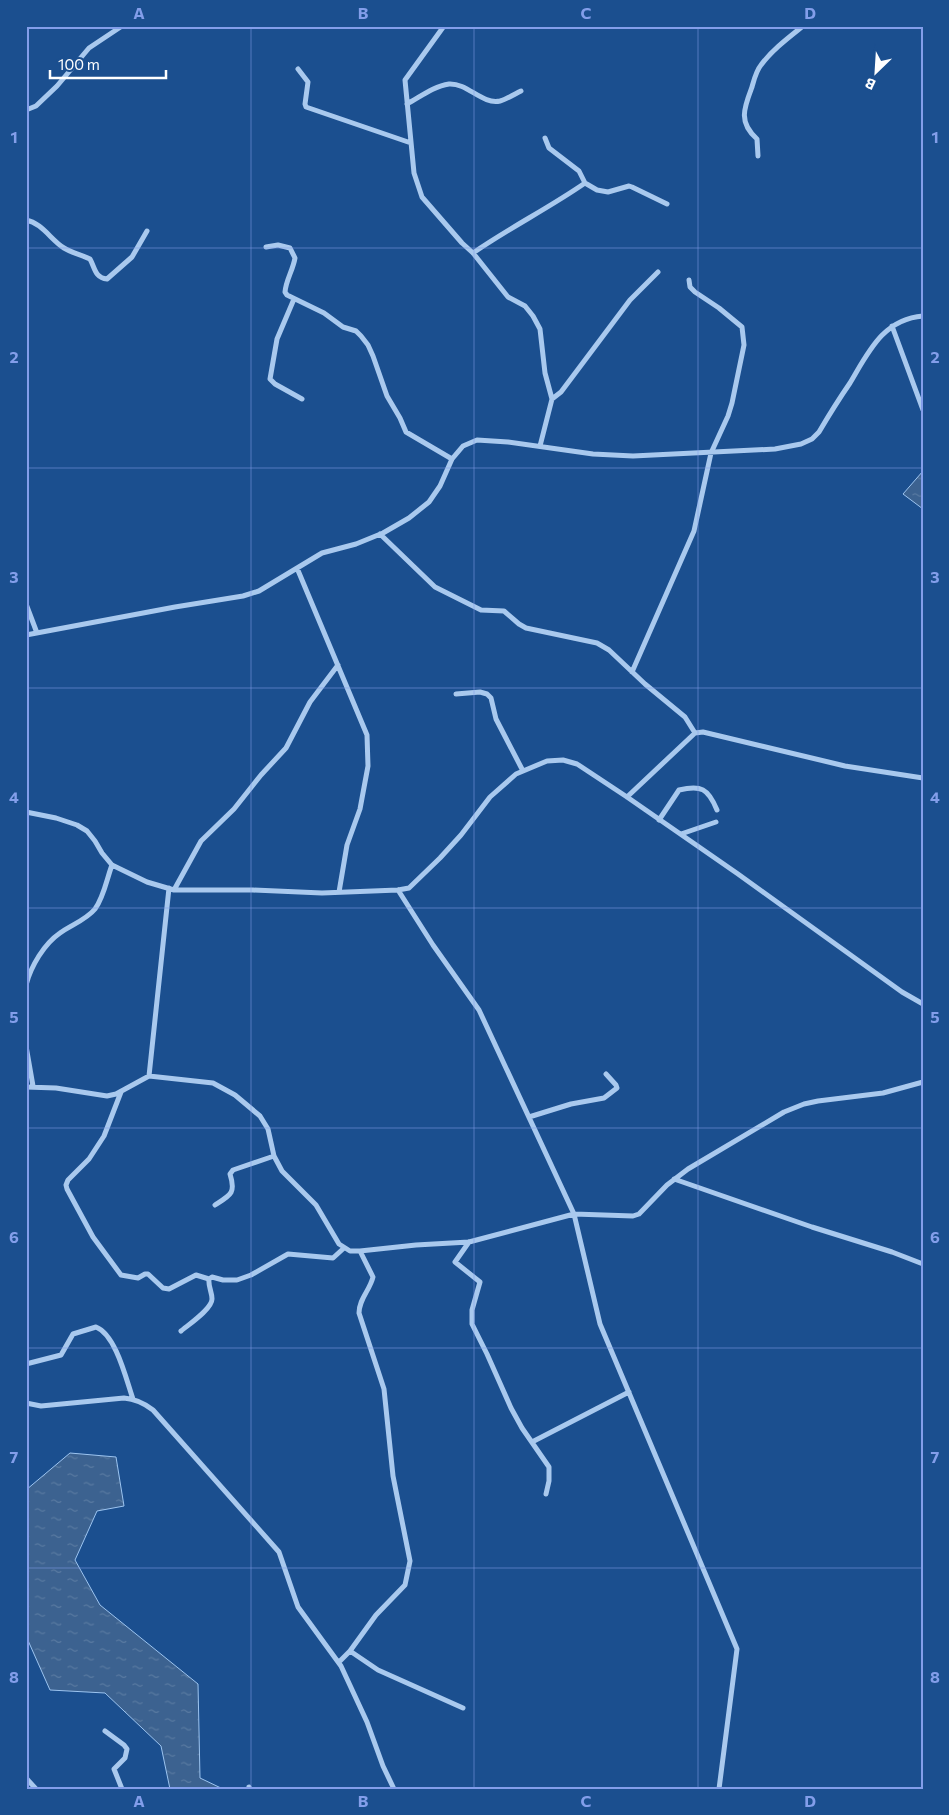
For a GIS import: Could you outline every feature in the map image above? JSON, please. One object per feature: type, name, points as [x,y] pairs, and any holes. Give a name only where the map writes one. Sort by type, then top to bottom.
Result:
[{"type":"street","points":[[26,110],[36,106],[58,86],[89,48],[122,26]]},
{"type":"street","points":[[444,26],[405,80],[414,173],[422,197],[473,253],[508,297],[525,306],[540,329],[541,347],[552,399],[540,446]]},
{"type":"street","points":[[758,156],[757,139],[749,132],[743,110],[760,66],[782,43],[803,26]]},
{"type":"street","points":[[298,69],[308,82],[306,108],[411,143]]},
{"type":"street","points":[[407,104],[431,90],[450,84],[459,85],[493,101],[501,101],[521,91]]},
{"type":"street","points":[[545,138],[549,148],[579,171],[585,184],[608,192],[629,186],[667,204]]},
{"type":"street","points":[[473,253],[585,184]]},
{"type":"street","points":[[26,220],[38,225],[65,249],[90,259],[96,274],[102,279],[107,279],[132,257],[147,231]]},
{"type":"street","points":[[266,247],[278,245],[290,248],[296,258],[285,292],[294,299],[324,313],[343,327],[361,336],[370,350],[386,396],[400,418],[406,432],[452,459]]},
{"type":"street","points":[[552,399],[561,392],[630,300],[658,272]]},
{"type":"street","points":[[632,672],[694,531],[711,453],[728,416],[744,345],[742,327],[719,308],[695,292],[690,287],[689,280]]},
{"type":"street","points":[[294,299],[277,339],[270,379],[275,384],[302,399]]},
{"type":"street","points":[[26,635],[243,596],[259,591],[322,553],[356,544],[380,534],[408,518],[428,502],[440,486],[452,459],[463,446],[477,440],[540,446],[592,454],[633,456],[775,449],[801,444],[812,439],[819,432],[873,344],[892,326],[904,320],[923,316]]},
{"type":"street","points":[[892,326],[923,410]]},
{"type":"street","points":[[380,534],[435,587],[481,610],[504,611],[518,624],[526,628],[597,643],[609,650],[685,717],[695,733]]},
{"type":"street","points":[[297,568],[367,735],[368,766],[360,809],[347,845],[339,892]]},
{"type":"street","points":[[26,604],[38,633]]},
{"type":"street","points":[[149,1076],[172,889],[201,841],[234,808],[286,748],[310,702],[338,665]]},
{"type":"street","points":[[456,694],[480,692],[487,694],[491,698],[496,719],[523,771]]},
{"type":"street","points":[[627,797],[695,733],[703,732],[845,766],[923,778]]},
{"type":"street","points":[[26,812],[77,824],[87,831],[112,865],[147,882],[172,889],[253,890],[322,894],[398,890],[409,888],[419,879],[461,835],[490,797],[516,774],[547,761],[562,760],[576,764],[627,797],[902,992],[923,1004]]},
{"type":"street","points":[[659,820],[679,790],[692,787],[704,790],[711,796],[717,810]]},
{"type":"street","points":[[681,834],[716,822]]},
{"type":"street","points":[[26,985],[35,964],[45,948],[58,934],[89,915],[96,907],[112,865]]},
{"type":"street","points":[[398,890],[479,1010],[574,1214],[600,1324],[737,1649],[719,1789]]},
{"type":"street","points":[[26,1046],[29,1087],[62,1089],[107,1096],[121,1091],[149,1076],[176,1080],[208,1081],[230,1092],[265,1122],[274,1156],[282,1171],[316,1205],[339,1244],[350,1251],[469,1242],[574,1214],[633,1216],[638,1214],[674,1179],[696,1164],[793,1108],[818,1101],[884,1093],[923,1082]]},
{"type":"street","points":[[529,1117],[571,1104],[604,1098],[617,1088],[606,1074]]},
{"type":"street","points":[[121,1091],[104,1136],[90,1159],[68,1180],[66,1185],[93,1237],[121,1275],[138,1278],[148,1274],[165,1288],[169,1288],[196,1275],[209,1279],[212,1277],[223,1280],[237,1280],[251,1275],[288,1254],[333,1258],[344,1248]]},
{"type":"street","points":[[215,1205],[230,1196],[233,1191],[230,1174],[233,1170],[274,1156]]},
{"type":"street","points":[[674,1179],[923,1264]]},
{"type":"street","points":[[469,1242],[454,1262],[480,1282],[472,1310],[472,1324],[488,1354],[511,1408],[522,1428],[549,1466],[549,1481],[546,1494]]},
{"type":"street","points":[[339,1662],[350,1651],[371,1622],[405,1585],[410,1560],[393,1476],[384,1389],[359,1313],[359,1307],[372,1284],[373,1277],[360,1251]]},
{"type":"street","points":[[181,1331],[210,1306],[212,1299],[208,1283],[209,1279]]},
{"type":"street","points":[[26,1364],[61,1355],[73,1334],[96,1327],[102,1329],[117,1352],[133,1399]]},
{"type":"street","points":[[532,1442],[629,1392]]},
{"type":"street","points":[[26,1402],[41,1406],[124,1398],[133,1399],[153,1410],[279,1552],[298,1607],[339,1662],[367,1722],[383,1766],[394,1789]]},
{"type":"street","points":[[350,1651],[378,1670],[462,1708]]},
{"type":"street","points":[[105,1731],[127,1749],[125,1758],[114,1769],[122,1789]]},
{"type":"street","points":[[26,1778],[36,1789]]},
{"type":"water","points":[[923,471],[923,509],[903,494]]},
{"type":"water","points":[[70,1453],[116,1457],[124,1506],[97,1511],[75,1560],[100,1605],[198,1684],[200,1778],[223,1789],[170,1789],[161,1746],[105,1693],[50,1690],[26,1636],[26,1490]]}]
